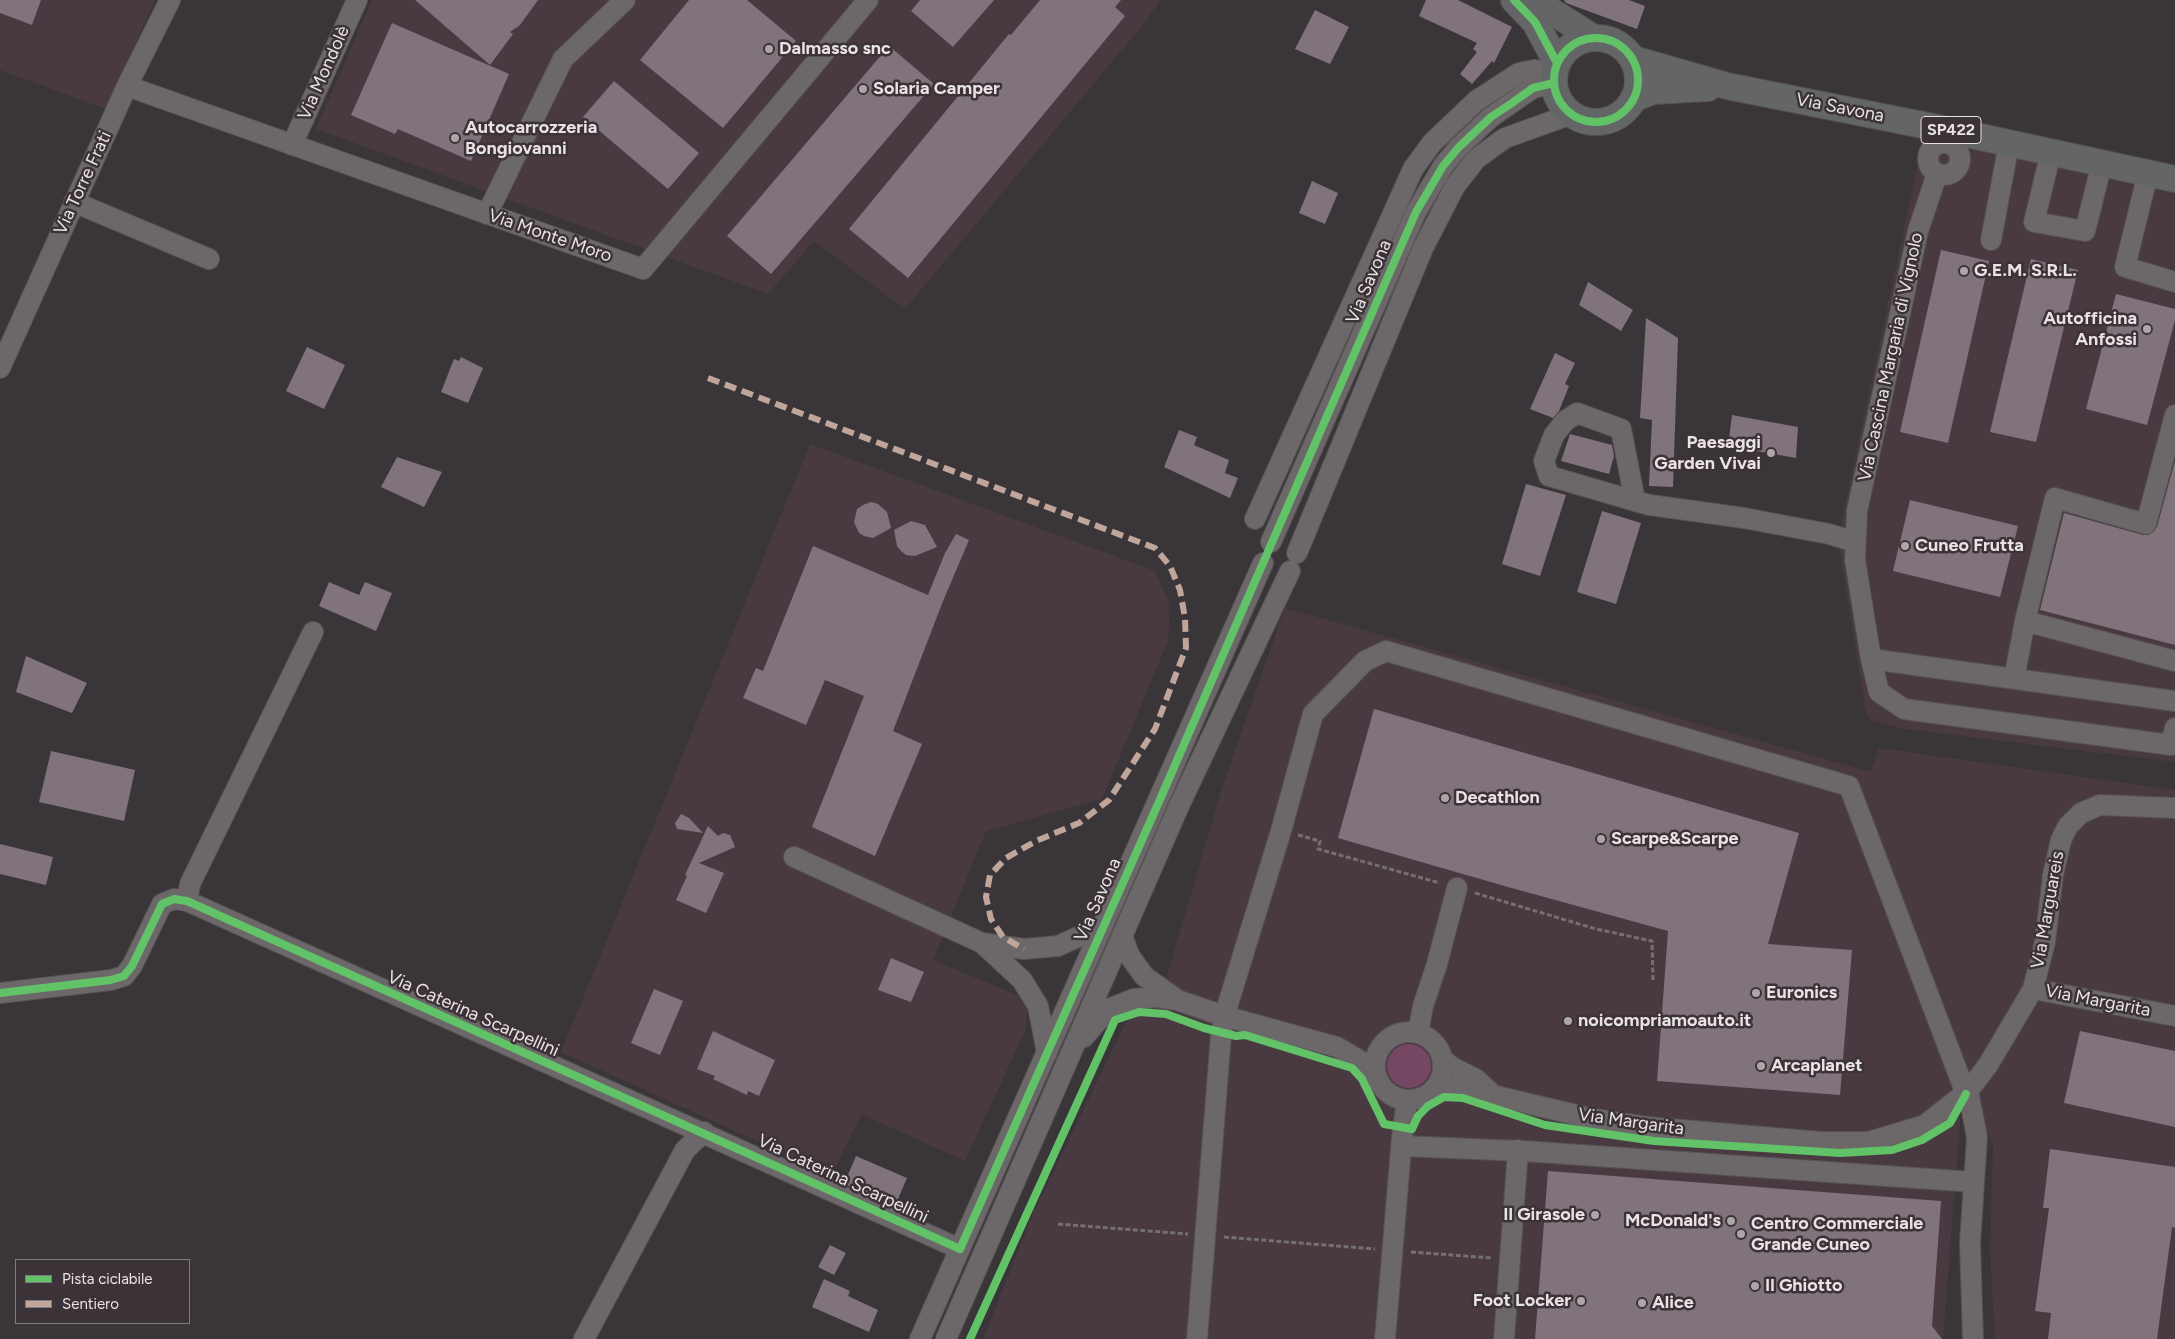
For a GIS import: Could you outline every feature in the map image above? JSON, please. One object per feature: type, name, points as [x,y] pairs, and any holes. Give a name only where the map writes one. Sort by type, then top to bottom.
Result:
[{"type":"main road","points":[[1514,0],[1535,22],[1555,73],[1556,95],[1562,106],[1572,114]]},
{"type":"main road","points":[[1527,0],[1543,6],[1594,38]]},
{"type":"main road","points":[[1555,73],[1563,53],[1572,45],[1594,38]]},
{"type":"main road","name":"SP422","points":[[1594,38],[1616,43],[1626,50],[1632,59]]},
{"type":"main road","points":[[1632,59],[1637,79],[1633,99]]},
{"type":"main road","name":"Via Savona","points":[[1632,59],[1727,86],[1951,137],[2009,143],[2175,179]]},
{"type":"main road","name":"Via Savona","points":[[1633,99],[1653,92],[1727,86]]},
{"type":"main road","name":"SP422","points":[[1572,114],[1585,120],[1599,122],[1612,118],[1624,110],[1633,99]]},
{"type":"street","name":"Via Torre Frati","points":[[0,368],[127,86],[170,0]]},
{"type":"street","name":"Via Mondolè","points":[[292,145],[357,0]]},
{"type":"street","points":[[487,214],[563,58],[625,0]]},
{"type":"street","name":"Via Monte Moro","points":[[127,86],[643,269],[868,0]]},
{"type":"street","points":[[1255,519],[1413,169],[1432,143],[1476,101],[1519,73],[1534,70],[1555,73]]},
{"type":"street","name":"Via Savona","points":[[1271,542],[1416,212],[1442,166],[1491,117],[1555,73]]},
{"type":"street","name":"Via Savona","points":[[946,1339],[1178,808],[1293,562],[1423,248],[1455,186],[1476,159],[1505,138],[1572,114]]},
{"type":"street","name":"Via Cascina Margaria di Vignolo","points":[[1951,137],[1936,145],[1929,154],[1930,166],[1937,174],[1918,231],[1858,511],[1855,542],[1858,582],[1871,659],[1879,692],[1904,709],[2171,744],[2175,728]]},
{"type":"street","points":[[1991,240],[2009,143]]},
{"type":"street","points":[[2051,152],[2034,222],[2085,231],[2102,163]]},
{"type":"street","points":[[2148,173],[2125,267],[2175,282]]},
{"type":"street","points":[[74,202],[209,259]]},
{"type":"street","points":[[1642,503],[1621,429],[1577,413],[1565,421],[1554,436],[1544,460],[1549,476],[1642,503],[1744,518],[1829,534],[1855,542]]},
{"type":"street","points":[[2014,679],[2055,498],[2146,524],[2175,415]]},
{"type":"street","name":"Via Savona","points":[[920,1339],[1264,563]]},
{"type":"street","points":[[2026,621],[2175,661]]},
{"type":"street","points":[[0,993],[111,980],[124,976],[132,966],[162,904],[174,899],[187,901],[190,884],[313,632]]},
{"type":"street","points":[[1197,1339],[1213,1232],[1224,1016],[1286,813],[1313,714],[1365,661],[1386,651],[1849,786],[1967,1092],[1977,1137],[1970,1243],[1973,1339]]},
{"type":"street","points":[[1871,659],[2175,701]]},
{"type":"street","name":"Via Marguareis","points":[[2033,989],[2045,942],[2053,874],[2060,840],[2068,826],[2081,813],[2100,806],[2175,808]]},
{"type":"street","points":[[794,857],[982,943],[1024,949],[1058,946],[1102,926]]},
{"type":"street","points":[[1411,1033],[1437,964],[1458,888]]},
{"type":"street","name":"Via Caterina Scarpellini","points":[[187,901],[548,1065],[704,1132],[960,1249]]},
{"type":"street","points":[[1122,935],[1130,955],[1144,976],[1177,1000]]},
{"type":"street","points":[[982,943],[1022,980],[1038,1006],[1047,1053]]},
{"type":"street","name":"Via Margarita","points":[[1436,1088],[1471,1090],[1589,1118],[1648,1127],[1820,1142],[1868,1142],[1925,1125],[1967,1092],[1993,1057],[2033,989],[2175,1016]]},
{"type":"street","points":[[1070,1054],[1108,1009],[1134,999],[1156,997],[1177,1000],[1224,1016],[1337,1047],[1364,1063],[1375,1074],[1379,1084],[1396,1098],[1418,1099],[1428,1095],[1436,1088],[1443,1070],[1443,1060]]},
{"type":"street","points":[[1337,1047],[1386,1041],[1411,1033],[1434,1043],[1443,1060],[1485,1086],[1494,1096]]},
{"type":"street","points":[[1375,1074],[1377,1052],[1386,1041]]},
{"type":"street","points":[[1387,1092],[1390,1111],[1401,1141]]},
{"type":"street","points":[[1385,1339],[1401,1141],[1407,1100]]},
{"type":"street","points":[[584,1339],[685,1150],[704,1132]]},
{"type":"street","points":[[1401,1141],[1974,1182]]},
{"type":"street","points":[[1504,1339],[1518,1150]]},
{"type":"path","points":[[1314,838],[1320,841],[1318,849],[1596,929],[1652,941],[1653,980]]},
{"type":"path","points":[[1058,1224],[1213,1232],[1221,1237],[1510,1260]]},
{"type":"shaded area","points":[[0,0],[155,0],[106,109],[0,70]]},
{"type":"shaded area","points":[[372,0],[1160,0],[1146,21],[905,309],[814,241],[768,294],[316,129]]},
{"type":"shaded area","points":[[1931,139],[2175,194],[2175,762],[1905,729],[1870,720],[1865,708],[1840,551],[1840,529],[1921,149]]},
{"type":"shaded area","points":[[810,444],[1155,571],[1170,604],[1168,641],[1102,799],[986,831],[933,960],[1017,995],[1027,1010],[1026,1029],[965,1161],[861,1114],[832,1175],[561,1052]]},
{"type":"shaded area","points":[[1285,608],[1871,772],[1879,748],[2175,790],[2175,1339],[1995,1339],[1990,1250],[1993,1146],[1964,1071],[1943,1339],[983,1339],[1033,1214],[1125,1024],[1166,979],[1224,782]]},
{"type":"shaded area","points":[[1405,1044],[1413,1044],[1425,1050],[1431,1066],[1425,1082],[1413,1088],[1405,1088],[1393,1082],[1387,1070],[1387,1062],[1393,1050]]},
{"type":"building","points":[[0,0],[41,0],[32,25],[0,13]]},
{"type":"building","points":[[415,0],[538,0],[520,25],[510,32],[513,34],[490,65]]},
{"type":"building","points":[[689,0],[747,0],[796,41],[723,128],[640,60]]},
{"type":"building","points":[[920,0],[994,0],[953,47],[911,11]]},
{"type":"building","points":[[1040,0],[1121,0],[1115,7],[1125,16],[908,278],[849,229],[1009,34],[1011,35]]},
{"type":"building","points":[[1426,0],[1458,0],[1512,27],[1494,63],[1492,61],[1472,84],[1460,74],[1477,52],[1473,49],[1477,43],[1419,16]]},
{"type":"building","points":[[1564,0],[1629,0],[1645,6],[1637,29],[1566,3]]},
{"type":"building","points":[[1315,10],[1349,27],[1330,64],[1295,49]]},
{"type":"building","points":[[392,23],[509,74],[471,161],[398,129],[395,134],[351,115]]},
{"type":"building","points":[[889,46],[934,84],[771,274],[727,236]]},
{"type":"building","points":[[614,81],[699,153],[668,189],[583,117]]},
{"type":"building","points":[[1312,181],[1338,193],[1325,224],[1299,213]]},
{"type":"building","points":[[1941,250],[1989,261],[1948,443],[1900,432]]},
{"type":"building","points":[[2031,259],[2078,270],[2036,442],[1990,432]]},
{"type":"building","points":[[1588,282],[1633,310],[1621,331],[1579,305]]},
{"type":"building","points":[[2116,294],[2175,309],[2175,320],[2147,425],[2086,409]]},
{"type":"building","points":[[1646,318],[1678,338],[1673,487],[1649,486],[1652,420],[1640,418]]},
{"type":"building","points":[[307,347],[345,365],[324,409],[286,391]]},
{"type":"building","points":[[1555,353],[1575,363],[1565,384],[1569,386],[1559,411],[1553,418],[1530,409]]},
{"type":"building","points":[[461,357],[483,368],[468,403],[441,392],[454,359],[459,361]]},
{"type":"building","points":[[1732,415],[1798,427],[1796,458],[1728,446]]},
{"type":"building","points":[[1179,430],[1197,437],[1194,445],[1229,460],[1225,473],[1238,478],[1230,498],[1164,467]]},
{"type":"building","points":[[1570,434],[1612,445],[1614,456],[1609,474],[1561,461]]},
{"type":"building","points":[[397,457],[442,472],[424,507],[381,487]]},
{"type":"building","points":[[2175,461],[2175,645],[2040,610],[2064,513],[2143,535],[2149,535],[2157,527]]},
{"type":"building","points":[[1526,484],[1566,495],[1540,576],[1502,564]]},
{"type":"building","points":[[1910,500],[2018,526],[2000,597],[1893,571]]},
{"type":"building","points":[[871,502],[878,504],[887,512],[891,528],[873,538],[859,533],[854,522],[857,509]]},
{"type":"building","points":[[1602,511],[1641,523],[1616,604],[1577,592]]},
{"type":"building","points":[[911,521],[925,525],[937,547],[915,556],[906,555],[901,551],[897,546],[894,530]]},
{"type":"building","points":[[956,534],[969,540],[943,601],[893,731],[922,744],[875,856],[812,827],[864,696],[825,680],[806,725],[743,698],[756,668],[763,671],[813,546],[928,595],[945,553]]},
{"type":"building","points":[[329,582],[359,595],[365,582],[392,593],[376,631],[319,606]]},
{"type":"building","points":[[26,656],[87,683],[72,713],[16,692]]},
{"type":"building","points":[[1374,709],[1799,833],[1768,944],[1852,950],[1840,1095],[1657,1081],[1668,931],[1338,838]]},
{"type":"building","points":[[51,751],[135,770],[124,821],[39,802]]},
{"type":"building","points":[[681,814],[689,818],[703,833],[677,829],[675,823]]},
{"type":"building","points":[[708,826],[718,836],[723,833],[730,835],[735,847],[699,863],[724,873],[706,913],[676,900],[687,876],[685,875]]},
{"type":"building","points":[[0,844],[53,857],[46,885],[0,874]]},
{"type":"building","points":[[891,958],[924,972],[911,1002],[878,990]]},
{"type":"building","points":[[654,989],[683,1001],[660,1055],[631,1043]]},
{"type":"building","points":[[713,1031],[775,1060],[759,1096],[748,1091],[747,1095],[713,1079],[715,1076],[697,1069]]},
{"type":"building","points":[[2080,1031],[2175,1051],[2175,1127],[2064,1103]]},
{"type":"building","points":[[2050,1149],[2175,1167],[2175,1228],[2172,1227],[2157,1339],[2048,1339],[2051,1313],[2035,1311],[2049,1208],[2043,1208]]},
{"type":"building","points":[[856,1156],[907,1178],[895,1206],[844,1184]]},
{"type":"building","name":"Centro Commerciale Grande Cuneo","points":[[1548,1171],[1941,1201],[1932,1326],[1942,1339],[1535,1339]]},
{"type":"building","points":[[830,1245],[846,1253],[834,1275],[818,1267]]},
{"type":"building","points":[[824,1279],[850,1291],[848,1296],[878,1310],[869,1332],[812,1307]]},
{"type":"marked path","points":[[708,378],[1155,548],[1170,566],[1180,590],[1185,618],[1186,648],[1155,729],[1109,800],[1079,823],[1036,841],[1006,858],[990,875],[986,897],[991,919],[1003,937],[1024,949]]},
{"type":"cycle path","points":[[1514,0],[1535,22],[1557,63]]},
{"type":"cycle path","points":[[1596,38],[1612,41],[1626,50],[1635,64],[1638,80],[1635,96],[1626,110],[1612,119],[1596,122],[1580,119],[1566,110],[1557,96],[1554,80],[1557,64],[1566,50],[1580,41],[1596,38]]},
{"type":"cycle path","points":[[0,993],[111,980],[124,976],[132,966],[162,904],[174,899],[187,901],[960,1249],[1158,804],[1416,212],[1443,166],[1459,147],[1491,117],[1533,88],[1554,83]]},
{"type":"cycle path","points":[[970,1339],[1115,1020],[1139,1012],[1166,1014],[1204,1028],[1236,1036],[1245,1035],[1352,1068],[1362,1079],[1384,1124],[1412,1129],[1418,1116],[1428,1106],[1444,1097],[1463,1098],[1545,1125],[1654,1141],[1840,1153],[1892,1150],[1922,1140],[1950,1123],[1966,1094]]},
{"type":"place","name":"Dalmasso snc","points":[[769,49]]},
{"type":"place","name":"Solaria Camper","points":[[863,89]]},
{"type":"place","name":"Autocarrozzeria Bongiovanni","points":[[455,138]]},
{"type":"place","name":"G.E.M. S.R.L.","points":[[1964,271]]},
{"type":"place","name":"Autofficina Anfossi","points":[[2147,329]]},
{"type":"place","name":"Paesaggi Garden Vivai","points":[[1771,453]]},
{"type":"place","name":"Cuneo Frutta","points":[[1905,546]]},
{"type":"place","name":"Decathlon","points":[[1445,798]]},
{"type":"place","name":"Scarpe&Scarpe","points":[[1601,839]]},
{"type":"place","name":"Euronics","points":[[1756,993]]},
{"type":"place","name":"noicompriamoauto.it","points":[[1568,1021]]},
{"type":"place","name":"Arcaplanet","points":[[1761,1066]]},
{"type":"place","name":"Il Girasole","points":[[1595,1215]]},
{"type":"place","name":"McDonald's","points":[[1731,1221]]},
{"type":"place","name":"Centro Commerciale Grande Cuneo","points":[[1741,1234]]},
{"type":"place","name":"Il Ghiotto","points":[[1755,1286]]},
{"type":"place","name":"Foot Locker","points":[[1581,1301]]},
{"type":"place","name":"Alice","points":[[1642,1303]]}]
